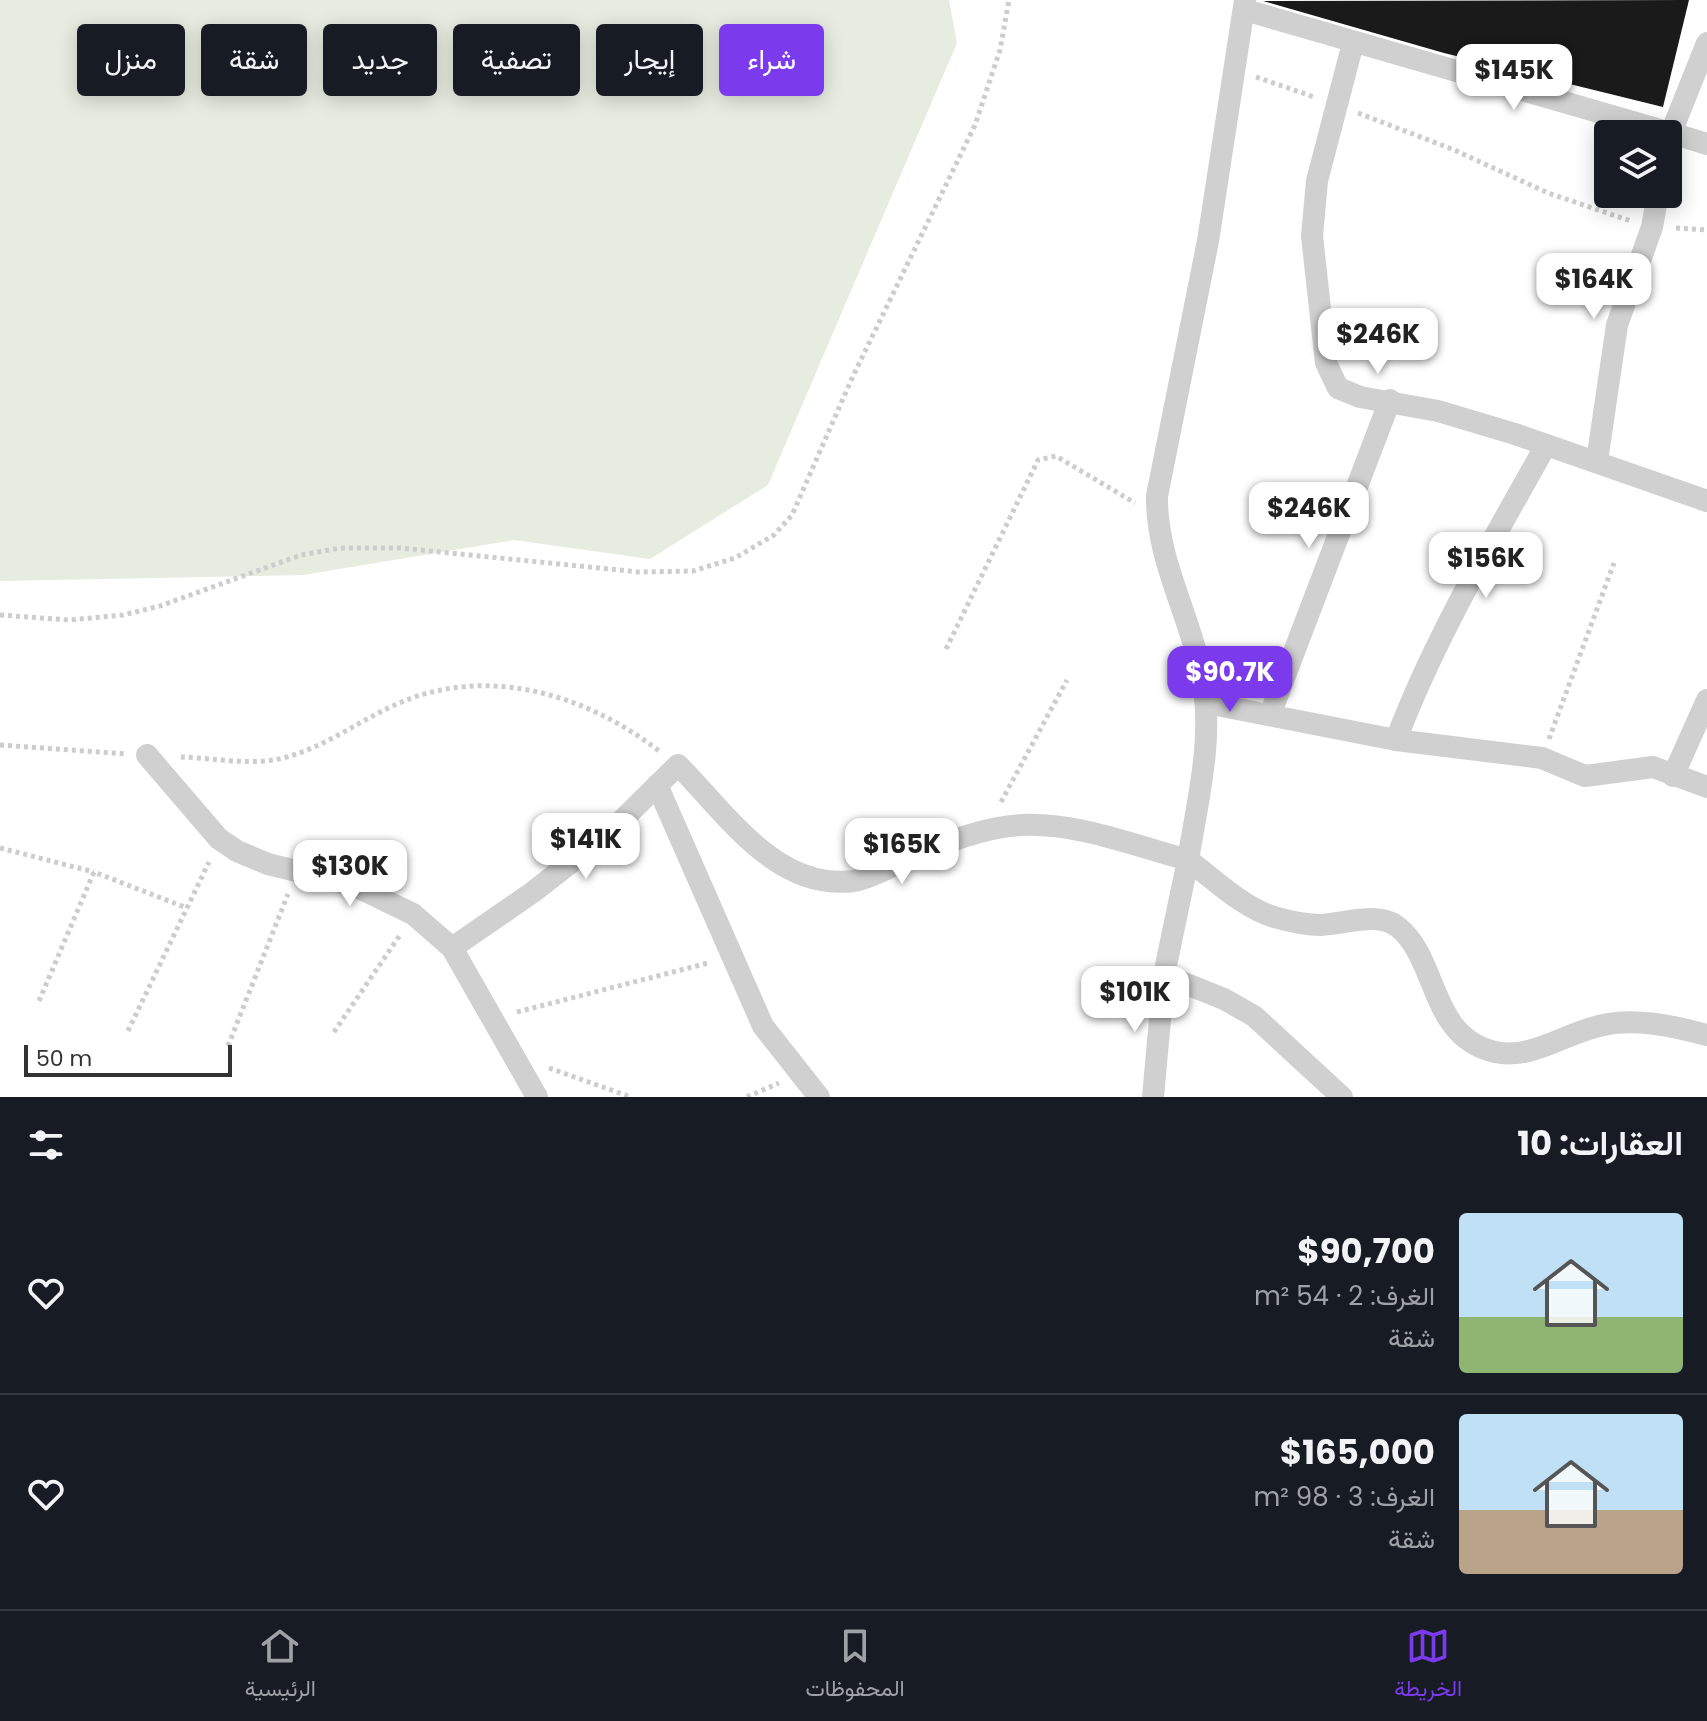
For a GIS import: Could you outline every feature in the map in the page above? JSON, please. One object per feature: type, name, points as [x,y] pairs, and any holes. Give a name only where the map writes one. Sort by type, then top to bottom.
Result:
[{"type":"street","points":[[1153,1097],[1164,975],[1188,860],[1207,745],[1205,699],[1197,656],[1157,514],[1161,472],[1208,241],[1245,5],[1353,43],[1606,120]]},
{"type":"street","points":[[1353,43],[1317,181],[1312,236],[1326,363],[1338,388],[1360,397],[1390,400],[1546,445],[1707,501]]},
{"type":"street","points":[[1677,120],[1707,43]]},
{"type":"street","points":[[1682,141],[1707,144]]},
{"type":"street","points":[[1597,461],[1617,325],[1652,227],[1655,208]]},
{"type":"street","points":[[1270,715],[1390,400]]},
{"type":"street","points":[[1396,740],[1414,694],[1466,589],[1546,445]]},
{"type":"street","points":[[1205,699],[1217,705],[1396,740],[1542,758],[1585,776],[1653,767],[1707,787]]},
{"type":"street","points":[[1673,776],[1707,700]]},
{"type":"street","points":[[147,755],[219,839],[237,851],[353,885],[413,914],[452,948],[537,1097]]},
{"type":"street","points":[[452,948],[590,849],[678,765],[774,862],[819,880],[855,881],[943,844],[985,831],[1021,825],[1046,826],[1188,860],[1257,910],[1273,917],[1319,925],[1366,920],[1395,925],[1408,936],[1444,1012],[1461,1034],[1478,1047],[1519,1054],[1600,1025],[1637,1023],[1707,1035]]},
{"type":"street","points":[[657,785],[763,1026],[819,1097]]},
{"type":"street","points":[[1164,975],[1224,999],[1254,1016],[1342,1097]]},
{"type":"path","points":[[0,615],[69,620],[123,615],[160,606],[301,555],[340,548],[400,548],[639,572],[693,571],[735,558],[774,535],[792,515],[853,376],[975,125],[1000,50],[1009,0]]},
{"type":"path","points":[[1235,70],[1452,149],[1548,193],[1652,227],[1707,230]]},
{"type":"path","points":[[946,649],[1038,460],[1043,456],[1056,456],[1157,514]]},
{"type":"path","points":[[1542,758],[1614,563]]},
{"type":"path","points":[[985,831],[1067,680]]},
{"type":"path","points":[[0,745],[147,755],[280,759],[316,747],[402,702],[445,687],[482,685],[568,699],[600,712],[631,729],[678,765]]},
{"type":"path","points":[[128,1031],[219,839]]},
{"type":"path","points":[[0,848],[94,872],[187,908]]},
{"type":"path","points":[[228,1046],[298,871]]},
{"type":"path","points":[[39,1001],[94,872]]},
{"type":"path","points":[[334,1032],[413,914]]},
{"type":"path","points":[[493,1018],[733,957]]},
{"type":"path","points":[[513,1055],[631,1097]]},
{"type":"shaded area","points":[[0,0],[949,0],[957,43],[768,485],[650,559],[514,540],[303,575],[0,581]]},
{"type":"building","points":[[1689,0],[1663,107],[1444,53],[1263,1]]}]
